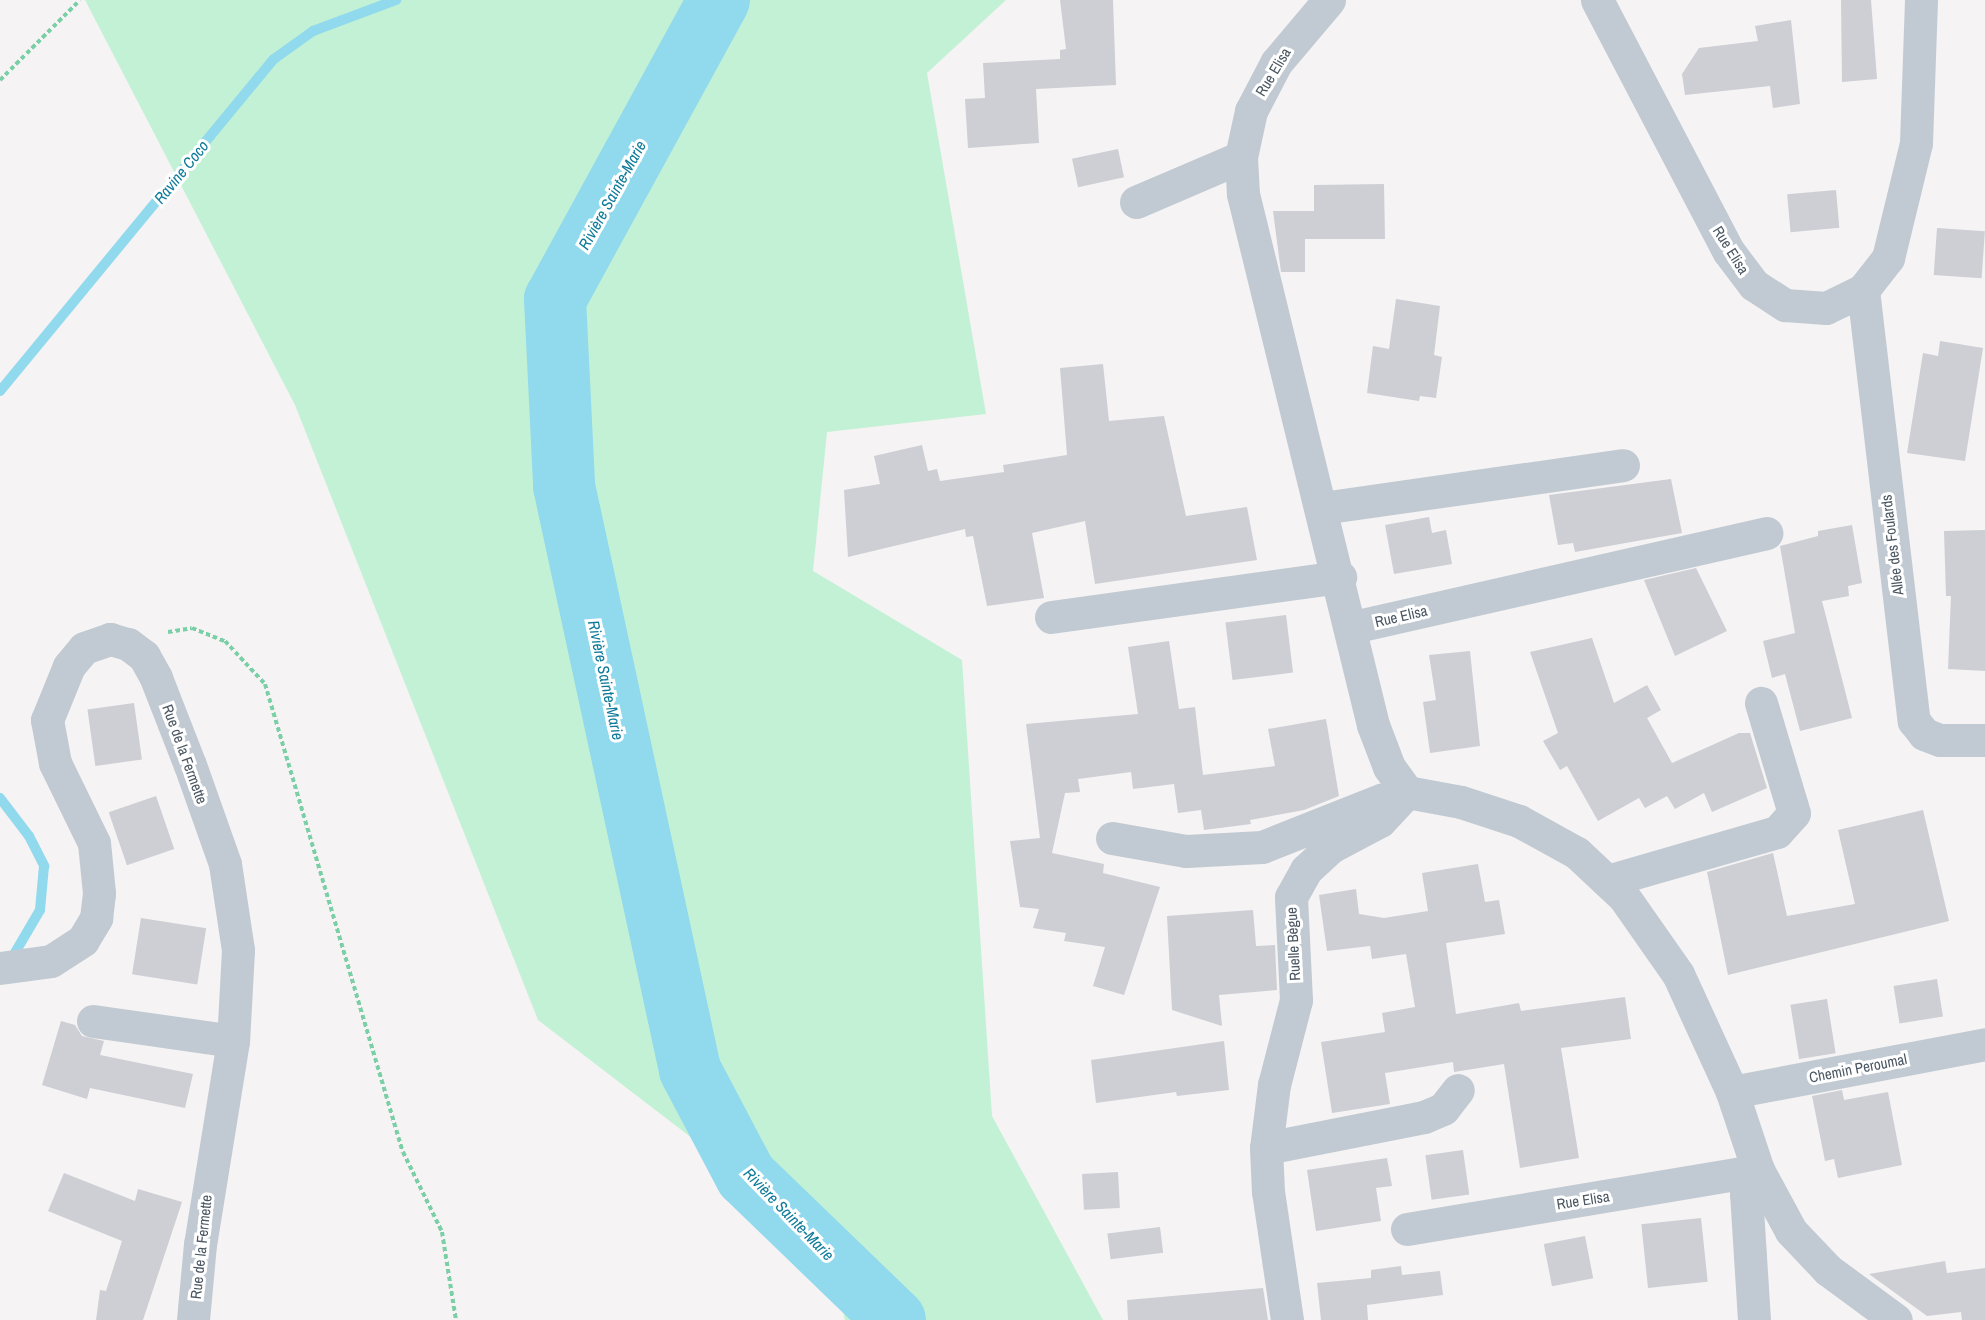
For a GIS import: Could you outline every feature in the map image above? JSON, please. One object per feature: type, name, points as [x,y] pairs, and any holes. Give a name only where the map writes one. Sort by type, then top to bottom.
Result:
[{"type":"street","name":"Rue Elisa","points":[[1329,0],[1276,63],[1251,111],[1241,157],[1250,229],[1353,627],[1373,725],[1389,767],[1407,792]]},
{"type":"street","name":"Rue Elisa","points":[[1597,0],[1729,252],[1754,285],[1785,305],[1826,308],[1863,290],[1888,258],[1916,143],[1921,0]]},
{"type":"street","points":[[1136,202],[1241,157]]},
{"type":"street","name":"Allée des Foulards","points":[[1863,290],[1914,721],[1924,734],[1940,740],[1985,740]]},
{"type":"street","points":[[1322,508],[1623,465]]},
{"type":"street","name":"Rue Elisa","points":[[1353,627],[1766,533]]},
{"type":"street","points":[[1051,617],[1340,577]]},
{"type":"street","points":[[12,967],[51,960],[83,940],[96,918],[99,893],[94,843],[48,740],[52,700],[69,666],[84,648],[110,639],[128,644]]},
{"type":"street","name":"Rue de la Fermette","points":[[128,644],[144,656],[156,678],[225,864],[238,950],[232,1041],[200,1244],[193,1320]]},
{"type":"street","points":[[1607,881],[1777,832],[1788,820],[1794,813],[1789,790],[1761,703]]},
{"type":"street","points":[[1112,838],[1186,851],[1262,847],[1407,792],[1461,802],[1519,821],[1577,853],[1624,897],[1678,974],[1732,1092],[1758,1170],[1791,1231],[1828,1270],[1896,1320]]},
{"type":"street","name":"Ruelle Bègue","points":[[1287,1320],[1268,1192],[1266,1148],[1274,1085],[1296,1000],[1291,897],[1306,870],[1331,847],[1380,821],[1407,792]]},
{"type":"street","points":[[93,1021],[232,1041]]},
{"type":"street","name":"Chemin Peroumal","points":[[1732,1092],[1985,1044]]},
{"type":"street","points":[[1266,1148],[1424,1117],[1443,1108],[1458,1090]]},
{"type":"street","name":"Rue Elisa","points":[[1407,1229],[1758,1170]]},
{"type":"street","points":[[1754,1320],[1746,1194],[1758,1170]]},
{"type":"path","points":[[0,80],[80,0]]},
{"type":"path","points":[[128,644],[192,628],[225,641],[265,684],[403,1152],[442,1232],[456,1320]]},
{"type":"green space","points":[[85,0],[1006,0],[927,73],[986,414],[827,432],[813,571],[962,660],[992,1116],[1103,1320],[845,1320],[825,1240],[538,1020],[295,405]]},
{"type":"building","points":[[1060,0],[1113,0],[1116,85],[1036,89],[1039,143],[968,148],[965,99],[985,98],[983,63],[1060,59],[1060,50],[1066,49]]},
{"type":"building","points":[[1841,0],[1871,0],[1877,79],[1842,82]]},
{"type":"building","points":[[1791,20],[1800,104],[1773,108],[1770,86],[1685,95],[1682,74],[1699,48],[1758,41],[1755,26]]},
{"type":"building","points":[[1118,149],[1124,177],[1078,187],[1072,159]]},
{"type":"building","points":[[1384,184],[1385,239],[1305,239],[1305,272],[1281,272],[1273,211],[1314,211],[1314,185]]},
{"type":"building","points":[[1836,190],[1839,228],[1790,232],[1787,194]]},
{"type":"building","points":[[1937,228],[1985,231],[1982,278],[1934,275]]},
{"type":"building","points":[[1396,299],[1440,306],[1434,355],[1442,357],[1436,398],[1420,396],[1419,401],[1367,393],[1373,346],[1389,349]]},
{"type":"building","points":[[1940,341],[1983,348],[1965,461],[1907,453],[1923,353],[1938,356]]},
{"type":"building","points":[[1103,364],[1109,421],[1164,416],[1186,516],[1247,507],[1257,560],[1095,584],[1085,521],[1032,533],[1044,598],[987,606],[973,536],[966,537],[965,529],[848,557],[844,490],[880,484],[874,456],[922,445],[928,471],[937,469],[940,481],[1004,472],[1003,465],[1067,455],[1060,368]]},
{"type":"building","points":[[1671,479],[1682,533],[1575,552],[1573,543],[1558,545],[1549,495]]},
{"type":"building","points":[[1429,517],[1432,533],[1446,530],[1452,564],[1394,574],[1385,525]]},
{"type":"building","points":[[1852,525],[1862,583],[1848,586],[1849,596],[1822,601],[1852,718],[1800,731],[1785,674],[1772,678],[1763,641],[1795,633],[1780,546],[1818,536],[1818,531]]},
{"type":"building","points":[[1985,530],[1985,671],[1948,669],[1951,596],[1946,596],[1944,531]]},
{"type":"building","points":[[1696,568],[1727,631],[1675,656],[1644,580]]},
{"type":"building","points":[[1286,615],[1293,673],[1233,680],[1225,622]]},
{"type":"building","points":[[1592,638],[1614,703],[1647,685],[1661,710],[1647,718],[1672,763],[1739,733],[1750,733],[1767,788],[1712,812],[1704,793],[1675,809],[1667,796],[1645,808],[1639,798],[1598,821],[1567,766],[1560,770],[1543,741],[1558,733],[1530,652]]},
{"type":"building","points":[[1169,641],[1179,709],[1195,707],[1203,775],[1275,766],[1268,729],[1326,719],[1339,796],[1304,810],[1250,820],[1251,824],[1204,830],[1201,810],[1178,813],[1174,784],[1133,789],[1131,772],[1078,779],[1080,792],[1065,793],[1052,853],[1104,864],[1103,873],[1160,887],[1124,995],[1093,986],[1105,947],[1064,941],[1066,933],[1033,928],[1039,909],[1020,907],[1010,841],[1040,838],[1026,724],[1138,714],[1128,647]]},
{"type":"building","points":[[1470,651],[1480,746],[1430,753],[1423,702],[1436,700],[1429,655]]},
{"type":"building","points":[[134,703],[142,759],[95,766],[87,710]]},
{"type":"building","points":[[156,796],[174,849],[127,865],[109,812]]},
{"type":"building","points":[[1923,810],[1949,921],[1728,975],[1707,872],[1773,853],[1787,916],[1855,904],[1838,830]]},
{"type":"building","points":[[1478,864],[1485,902],[1499,900],[1505,934],[1446,943],[1456,1014],[1519,1003],[1521,1011],[1625,997],[1631,1039],[1561,1048],[1579,1158],[1520,1168],[1504,1064],[1454,1072],[1453,1062],[1385,1073],[1390,1104],[1332,1113],[1321,1042],[1385,1032],[1382,1013],[1415,1007],[1406,954],[1372,959],[1370,946],[1327,951],[1319,895],[1356,889],[1359,914],[1384,918],[1428,911],[1422,873]]},
{"type":"building","points":[[1253,910],[1256,946],[1275,945],[1277,990],[1219,995],[1222,1026],[1172,1010],[1167,916]]},
{"type":"building","points":[[141,918],[206,928],[197,985],[132,974]]},
{"type":"building","points":[[1937,979],[1943,1017],[1899,1023],[1894,986]]},
{"type":"building","points":[[1827,999],[1836,1053],[1799,1059],[1790,1005]]},
{"type":"building","points":[[61,1021],[75,1025],[82,1036],[104,1041],[100,1055],[193,1074],[185,1108],[90,1088],[87,1099],[42,1085]]},
{"type":"building","points":[[1224,1041],[1229,1090],[1177,1096],[1176,1092],[1096,1103],[1091,1060]]},
{"type":"building","points":[[1842,1090],[1844,1100],[1888,1092],[1902,1165],[1838,1178],[1834,1159],[1825,1161],[1812,1096]]},
{"type":"building","points":[[1463,1150],[1469,1195],[1432,1200],[1425,1155]]},
{"type":"building","points":[[1387,1158],[1392,1186],[1376,1188],[1381,1221],[1316,1231],[1307,1170]]},
{"type":"building","points":[[1118,1172],[1120,1208],[1084,1210],[1082,1174]]},
{"type":"building","points":[[64,1173],[135,1201],[138,1189],[182,1202],[143,1320],[96,1320],[100,1290],[106,1291],[122,1241],[48,1211]]},
{"type":"building","points":[[1701,1218],[1708,1282],[1648,1288],[1641,1224]]},
{"type":"building","points":[[1160,1227],[1163,1253],[1111,1259],[1107,1233]]},
{"type":"building","points":[[1585,1236],[1593,1278],[1552,1286],[1544,1244]]},
{"type":"building","points":[[1945,1261],[1947,1273],[1985,1268],[1985,1320],[1962,1320],[1961,1312],[1927,1316],[1869,1274]]},
{"type":"building","points":[[1401,1266],[1402,1275],[1440,1271],[1443,1295],[1367,1305],[1368,1320],[1321,1320],[1317,1283],[1371,1278],[1371,1270]]},
{"type":"building","points":[[1263,1288],[1268,1320],[1128,1320],[1127,1300]]},
{"type":"waterway","name":"Ravine Coco","points":[[0,391],[274,59],[313,31],[396,0]]},
{"type":"waterway","name":"Rivière Sainte-Marie","points":[[719,0],[555,299],[564,486],[690,1070],[746,1176],[895,1320]]},
{"type":"waterway","name":"Ravine Coco","points":[[0,798],[29,836],[44,866],[40,910],[12,958]]}]
